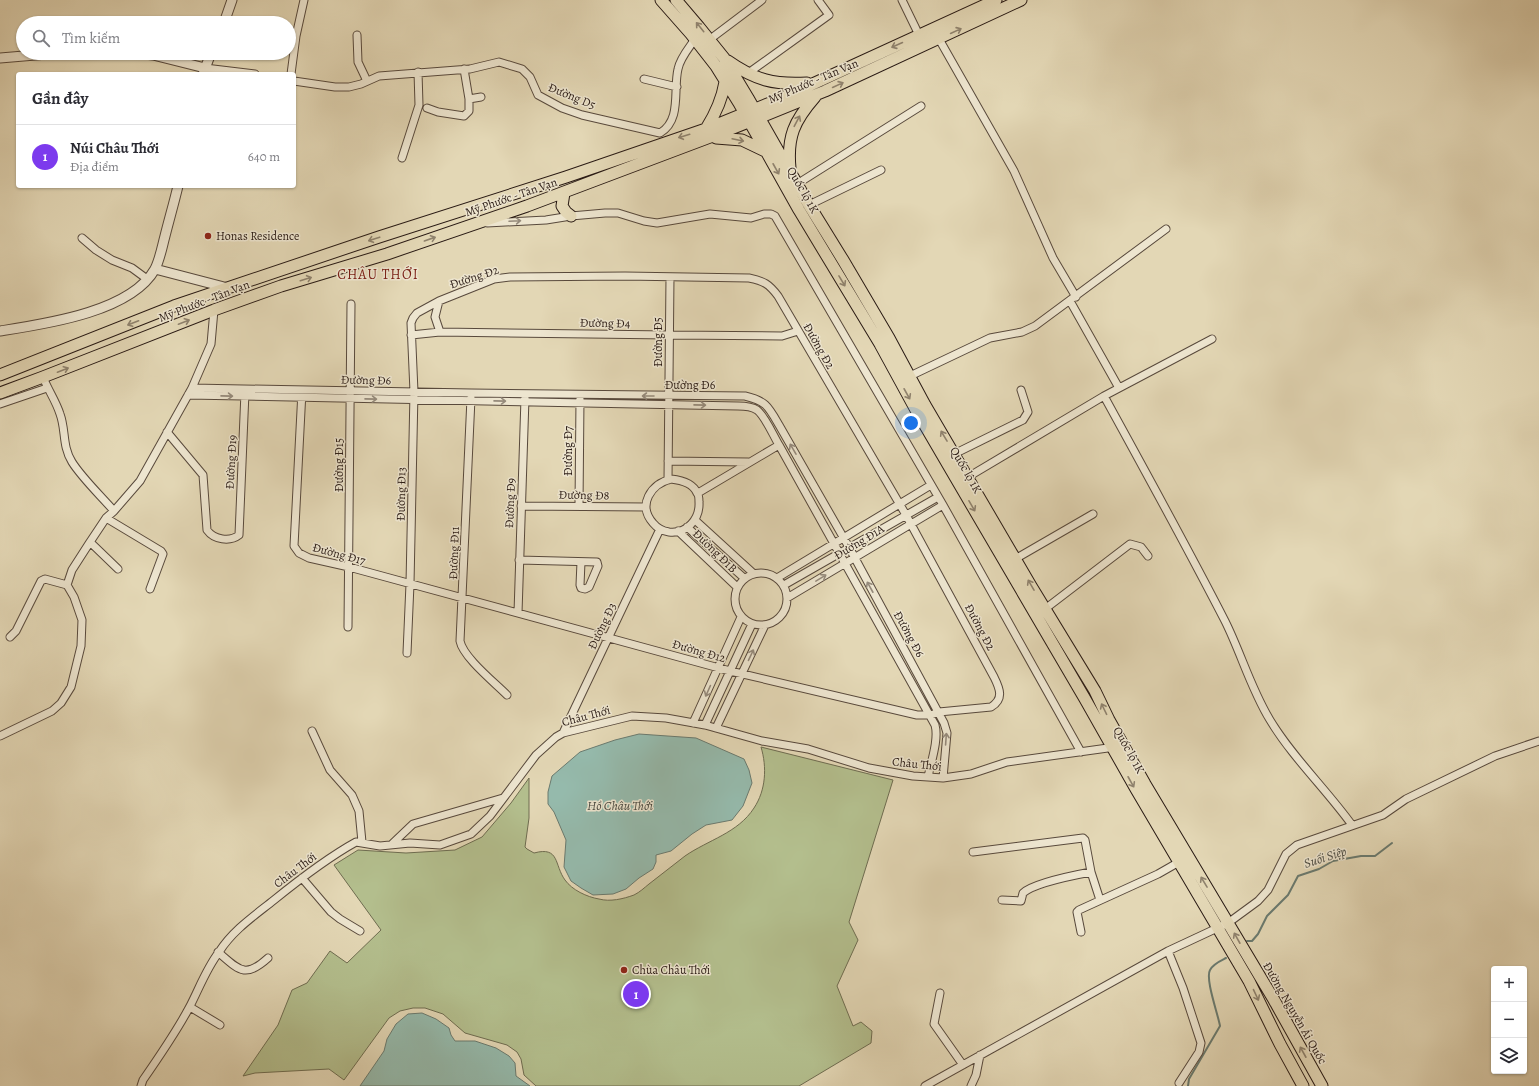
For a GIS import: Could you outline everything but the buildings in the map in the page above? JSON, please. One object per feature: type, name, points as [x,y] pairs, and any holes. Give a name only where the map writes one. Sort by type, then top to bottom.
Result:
[{"type":"main road","name":"Quốc lộ 1K","points":[[661,0],[716,66],[725,82],[752,116],[791,173],[856,282],[954,454],[1095,691],[1117,746],[1179,862],[1218,928],[1241,958]]},
{"type":"main road","name":"Quốc lộ 1K","points":[[676,0],[724,58],[752,116],[765,151],[880,344],[916,410],[1117,746],[1228,922],[1241,958]]},
{"type":"main road","name":"Mỹ Phước - Tân Vạn","points":[[752,116],[814,83],[996,0]]},
{"type":"main road","name":"Mỹ Phước - Tân Vạn","points":[[0,392],[45,383],[214,310],[281,286],[387,254],[564,193],[708,133],[752,116],[817,95],[1021,0]]},
{"type":"main road","points":[[724,58],[747,74],[762,80],[782,84],[814,83]]},
{"type":"main road","points":[[725,82],[719,105],[708,133],[742,140],[765,151]]},
{"type":"main road","points":[[791,173],[789,142],[793,128],[799,116],[817,95]]},
{"type":"main road","name":"Mỹ Phước - Tân Vạn","points":[[0,375],[174,306],[379,237],[566,177],[653,146],[708,133]]},
{"type":"main road","points":[[564,193],[562,206],[571,216]]},
{"type":"main road","points":[[212,294],[214,310]]},
{"type":"main road","name":"Đường Nguyễn Ái Quốc","points":[[1241,958],[1249,980],[1280,1044],[1303,1086]]},
{"type":"main road","name":"Đường Nguyễn Ái Quốc","points":[[1241,958],[1274,1000],[1322,1086]]},
{"type":"street","points":[[226,16],[232,0]]},
{"type":"street","points":[[296,36],[304,0]]},
{"type":"street","points":[[710,40],[762,0]]},
{"type":"street","points":[[747,74],[829,15],[818,0]]},
{"type":"street","points":[[902,0],[919,35]]},
{"type":"street","points":[[357,35],[358,62],[367,81]]},
{"type":"street","points":[[653,146],[660,133],[665,130],[672,121],[678,69],[682,57],[695,39]]},
{"type":"street","points":[[940,39],[1014,171],[1053,258],[1076,296]]},
{"type":"street","points":[[0,58],[16,57]]},
{"type":"street","points":[[169,60],[204,71],[221,72]]},
{"type":"street","points":[[204,71],[208,60]]},
{"type":"street","points":[[291,72],[293,60]]},
{"type":"street","name":"Đường D5","points":[[296,81],[334,87],[349,87],[379,76],[464,69],[499,62],[522,70],[530,77],[538,95],[562,108],[602,120],[660,133]]},
{"type":"street","points":[[427,108],[438,112],[464,116],[469,111],[469,99],[464,69]]},
{"type":"street","points":[[402,158],[420,106],[418,72]]},
{"type":"street","points":[[644,79],[677,87]]},
{"type":"street","points":[[469,99],[481,97]]},
{"type":"street","points":[[797,184],[921,106]]},
{"type":"street","points":[[809,205],[881,170]]},
{"type":"street","points":[[0,331],[45,324],[81,315],[127,296],[137,290],[155,269],[161,255],[178,188]]},
{"type":"street","points":[[476,224],[546,220],[571,216],[618,213],[644,221],[657,223],[710,214],[751,218],[764,214],[771,214],[775,216],[943,505],[1081,752]]},
{"type":"street","points":[[910,376],[990,338],[1017,333],[1035,326],[1166,229]]},
{"type":"street","points":[[82,238],[96,250],[112,260],[132,268],[147,279]]},
{"type":"street","points":[[155,269],[228,288]]},
{"type":"street","name":"Đường Đ2","points":[[411,335],[411,323],[417,313],[439,301],[494,279],[510,277],[670,277],[749,278],[762,281],[778,296],[900,504],[1000,689],[996,704],[991,707],[939,712],[931,715]]},
{"type":"street","name":"Đường Đ5","points":[[668,480],[670,277]]},
{"type":"street","points":[[439,301],[435,317],[440,332]]},
{"type":"street","points":[[1070,301],[1119,388]]},
{"type":"street","name":"Đường Đ15","points":[[348,627],[351,304]]},
{"type":"street","points":[[67,585],[72,570],[106,518],[140,481],[188,396],[211,344],[214,310]]},
{"type":"street","name":"Đường Đ4","points":[[411,335],[440,332],[782,336],[798,331]]},
{"type":"street","name":"Đường Đ13","points":[[407,653],[414,392],[411,335]]},
{"type":"street","points":[[968,477],[1104,396],[1212,339]]},
{"type":"street","points":[[0,404],[45,383],[60,412],[64,425],[66,451],[72,463],[114,511]]},
{"type":"street","name":"Đường Đ6","points":[[192,388],[245,393]]},
{"type":"street","points":[[954,454],[1023,420],[1028,412],[1021,390]]},
{"type":"street","name":"Đường Đ6","points":[[301,394],[350,391],[414,392],[471,397],[580,399],[617,396],[745,396],[759,400],[769,408],[779,424],[844,538],[944,722],[947,733],[943,778]]},
{"type":"street","name":"Đường Đ6","points":[[188,396],[245,393],[301,394],[350,398],[413,400],[471,397]]},
{"type":"street","name":"Đường Đ19","points":[[167,432],[203,476],[206,530],[210,534],[228,540],[234,539],[239,535],[245,393]]},
{"type":"street","name":"Đường Đ17","points":[[301,394],[294,546],[299,553],[309,558],[463,598]]},
{"type":"street","points":[[616,404],[617,396]]},
{"type":"street","points":[[730,396],[730,406]]},
{"type":"street","points":[[1104,396],[1226,622],[1258,698],[1270,720],[1285,742],[1336,802],[1352,825]]},
{"type":"street","name":"Đường Đ11","points":[[471,397],[460,641],[461,648],[471,660],[507,695]]},
{"type":"street","name":"Đường Đ9","points":[[518,613],[525,398]]},
{"type":"street","name":"Đường Đ6","points":[[580,399],[616,404],[748,406],[756,410],[779,444],[931,715],[937,730],[928,777]]},
{"type":"street","name":"Đường Đ7","points":[[579,506],[580,399]]},
{"type":"street","points":[[770,429],[779,424]]},
{"type":"street","points":[[698,493],[779,444]]},
{"type":"street","points":[[668,460],[750,462]]},
{"type":"street","points":[[797,477],[806,472]]},
{"type":"street","points":[[668,480],[679,480],[686,482],[698,493],[699,508],[695,520],[687,528],[667,532],[660,529],[651,520],[646,507],[647,499],[650,492],[656,485],[668,480]]},
{"type":"street","name":"Đường Đ1A","points":[[777,578],[931,484]]},
{"type":"street","name":"Đường Đ1A","points":[[784,586],[938,497]]},
{"type":"street","name":"Đường Đ1A","points":[[787,598],[943,505]]},
{"type":"street","name":"Đường Đ8","points":[[521,506],[646,507]]},
{"type":"street","points":[[1016,559],[1093,514]]},
{"type":"street","points":[[106,518],[164,554],[150,589]]},
{"type":"street","name":"Đường Đ1B","points":[[695,520],[753,573]]},
{"type":"street","name":"Đường Đ1B","points":[[687,528],[744,578]]},
{"type":"street","name":"Đường Đ3","points":[[563,733],[660,529]]},
{"type":"street","name":"Đường Đ1B","points":[[678,531],[737,588]]},
{"type":"street","points":[[90,542],[118,569]]},
{"type":"street","points":[[708,560],[721,544]]},
{"type":"street","points":[[1045,609],[1130,544],[1142,547],[1148,556]]},
{"type":"street","points":[[519,560],[581,562]]},
{"type":"street","points":[[765,572],[777,578],[784,586],[787,598],[783,613],[778,618],[765,625],[752,624],[741,617],[734,602],[737,588],[744,578],[753,573],[765,572]]},
{"type":"street","points":[[0,736],[52,711],[61,703],[71,687],[81,646],[82,620],[74,597],[67,585],[45,579],[41,581],[16,631],[10,637]]},
{"type":"street","name":"Đường Đ12","points":[[463,598],[741,674],[917,715],[931,715]]},
{"type":"street","points":[[872,611],[881,606]]},
{"type":"street","points":[[693,723],[741,617]]},
{"type":"street","points":[[705,725],[752,624]]},
{"type":"street","points":[[716,728],[765,625]]},
{"type":"street","points":[[903,665],[911,660]]},
{"type":"street","name":"Châu Thới","points":[[142,1083],[190,1007],[202,979],[218,952],[229,938],[249,919],[302,878],[346,847],[356,842],[380,846],[410,843],[440,845],[471,834],[490,816],[536,755],[556,737],[563,733],[632,716],[666,718],[705,725],[762,741],[808,749],[869,768],[913,776],[943,778],[971,774],[1007,762],[1117,746]]},
{"type":"street","points":[[312,731],[330,770],[352,795],[359,811],[362,842]]},
{"type":"street","points":[[925,1086],[1168,952],[1228,922],[1258,901],[1268,890],[1286,854],[1296,845],[1383,815],[1406,799],[1495,756],[1539,741]]},
{"type":"street","points":[[392,844],[413,824],[503,798]]},
{"type":"street","points":[[974,852],[1083,838],[1085,840],[1091,872],[1100,900]]},
{"type":"street","points":[[1081,932],[1077,912],[1079,910],[1158,874],[1179,862]]},
{"type":"street","points":[[1002,900],[1021,901],[1023,893],[1029,889],[1063,877],[1091,872]]},
{"type":"street","points":[[302,878],[331,912],[360,931]]},
{"type":"street","points":[[218,952],[238,968],[246,971],[256,968],[268,958]]},
{"type":"street","points":[[1168,952],[1183,988],[1201,1044],[1199,1052],[1179,1083]]},
{"type":"street","points":[[940,993],[934,1024],[962,1065]]},
{"type":"street","points":[[190,1007],[220,1025]]},
{"type":"street","points":[[972,1086],[980,1055]]},
{"type":"green space","points":[[761,747],[893,780],[849,922],[858,940],[837,986],[853,1026],[861,1022],[872,1031],[871,1043],[799,1086],[536,1086],[524,1075],[521,1059],[517,1052],[507,1045],[465,1033],[443,1014],[425,1008],[413,1008],[400,1011],[389,1018],[344,1080],[329,1069],[255,1073],[243,1076],[278,1025],[292,990],[307,983],[330,951],[347,963],[381,930],[334,865],[358,850],[406,853],[455,850],[482,837],[511,803],[529,778],[529,818],[525,847],[534,853],[548,852],[552,855],[568,884],[580,892],[590,897],[603,900],[625,898],[638,893],[685,856],[731,830],[747,817],[758,801],[763,786],[765,770]]},
{"type":"water","name":"Hồ Châu Thới","points":[[639,734],[696,738],[744,759],[749,770],[752,783],[743,806],[732,820],[706,825],[671,851],[656,855],[656,862],[653,869],[626,889],[613,894],[593,895],[571,881],[564,867],[566,840],[554,812],[548,804],[548,792],[552,776],[580,752],[615,740]]},
{"type":"water","points":[[422,1013],[436,1019],[449,1028],[455,1041],[475,1041],[496,1048],[509,1056],[515,1063],[516,1076],[530,1086],[360,1086],[384,1051],[387,1039],[396,1024],[408,1014]]},
{"type":"waterway","name":"Suối Siệp","points":[[1247,941],[1252,941],[1258,934],[1267,916],[1288,895],[1298,876],[1319,869],[1333,861],[1361,856],[1375,856],[1392,843]]},
{"type":"waterway","name":"Suối Siệp","points":[[1188,1086],[1189,1079],[1220,1026],[1210,989],[1209,974],[1213,966],[1226,958]]},
{"type":"place","name":"Honas Residence","points":[[208,236]]},
{"type":"place","name":"Chùa Châu Thới","points":[[624,970]]},
{"type":"place","name":"Núi Châu Thới","points":[[636,994]]},
{"type":"district","name":"CHÂU THỚI","points":[[378,274]]}]
